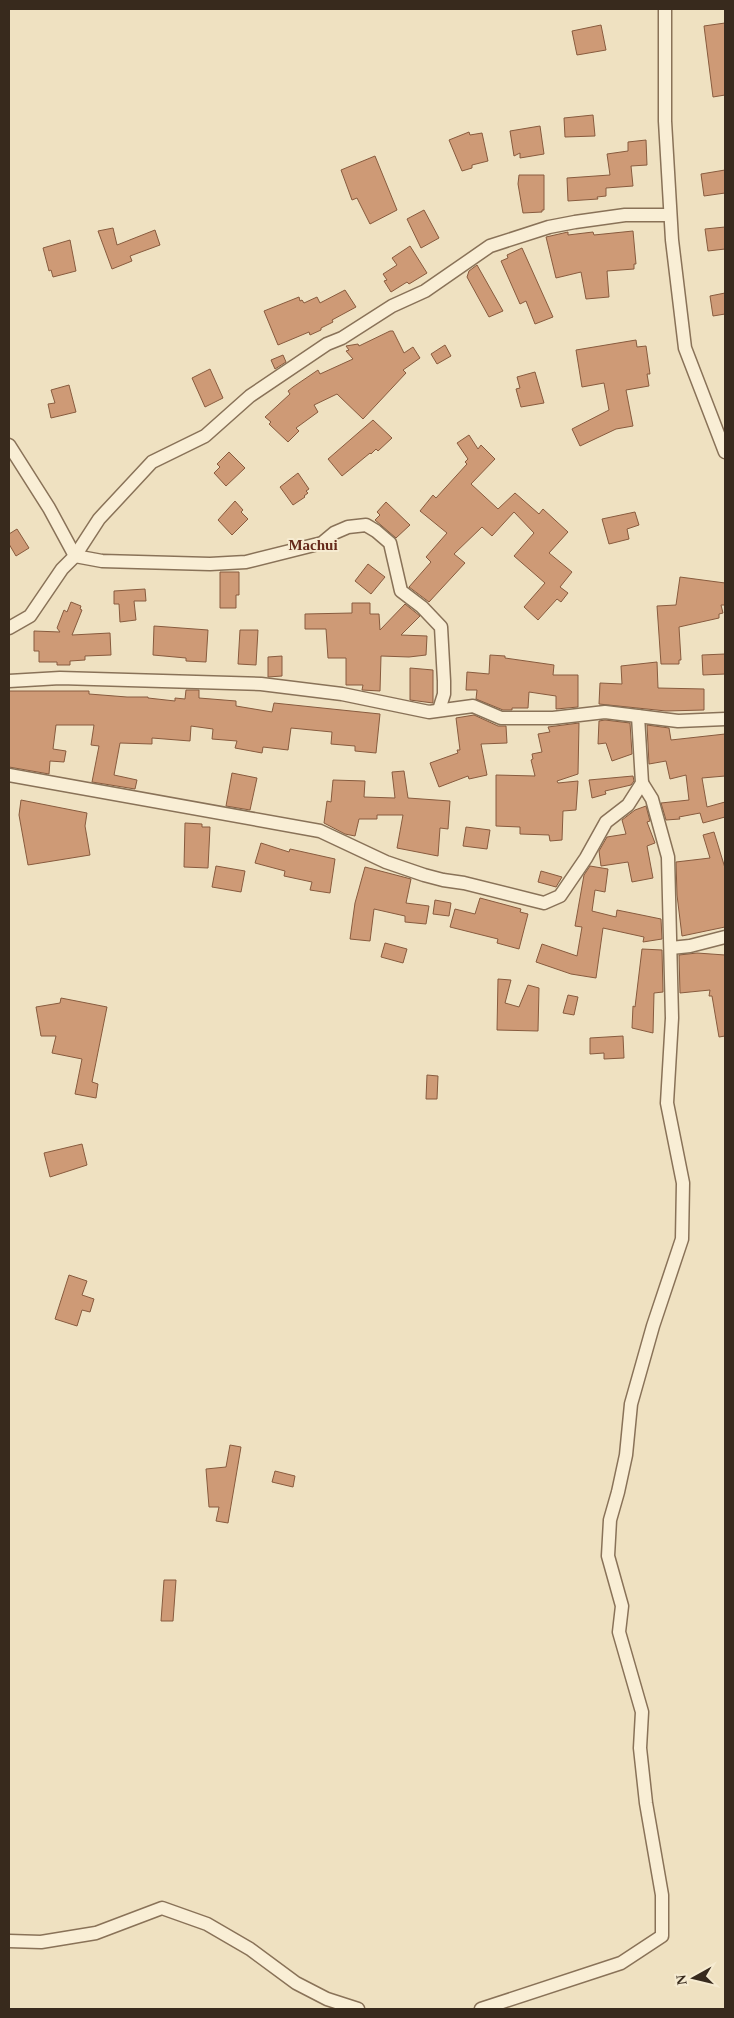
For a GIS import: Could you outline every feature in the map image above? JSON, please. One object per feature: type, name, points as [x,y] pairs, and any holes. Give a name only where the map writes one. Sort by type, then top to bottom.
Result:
[{"type":"street","points":[[665,9],[665,121],[670,215],[685,348],[725,452]]},
{"type":"street","points":[[9,628],[30,616],[62,569],[75,556],[99,520],[152,462],[205,436],[250,396],[327,344],[342,338],[392,306],[425,290],[490,246],[539,230],[575,222],[625,215],[670,215]]},
{"type":"street","points":[[9,445],[49,508],[75,556],[102,562],[210,564],[246,562],[322,542],[334,533],[348,527],[366,525],[376,531],[390,543],[401,591],[422,607],[441,627],[444,694],[440,710]]},
{"type":"street","points":[[9,681],[60,678],[262,684],[342,694],[429,712],[473,706],[501,718],[553,718],[605,712],[678,720],[725,718]]},
{"type":"street","points":[[481,2009],[621,1963],[662,1936],[662,1895],[646,1804],[640,1748],[642,1712],[619,1632],[622,1606],[608,1556],[610,1520],[626,1455],[631,1404],[653,1326],[682,1239],[682,1183],[667,1103],[672,1018],[668,857],[652,800],[642,784],[638,716]]},
{"type":"street","points":[[9,775],[320,831],[386,862],[424,875],[544,903],[560,896],[586,858],[606,822],[628,805],[642,784]]},
{"type":"street","points":[[670,948],[690,946],[725,937]]},
{"type":"street","points":[[9,1941],[41,1942],[96,1933],[162,1908],[207,1924],[250,1949],[296,1984],[327,1999],[358,2009]]},
{"type":"building","points":[[725,23],[725,95],[713,97],[704,26]]},
{"type":"building","points":[[601,25],[606,50],[577,55],[572,31]]},
{"type":"building","points":[[593,115],[595,136],[565,137],[564,118]]},
{"type":"building","points":[[540,126],[544,154],[520,158],[520,153],[514,156],[510,131]]},
{"type":"building","points":[[469,132],[470,135],[482,133],[488,161],[472,165],[472,168],[462,171],[449,140]]},
{"type":"building","points":[[646,140],[647,165],[631,166],[633,186],[606,188],[606,196],[597,197],[598,199],[568,201],[567,178],[610,175],[607,154],[628,151],[628,142]]},
{"type":"building","points":[[375,156],[397,210],[370,224],[357,198],[352,200],[341,170]]},
{"type":"building","points":[[725,170],[725,193],[704,196],[701,174]]},
{"type":"building","points":[[519,175],[544,175],[544,210],[542,212],[523,213],[518,184]]},
{"type":"building","points":[[424,210],[439,238],[421,248],[407,219]]},
{"type":"building","points":[[725,227],[725,249],[708,251],[705,229]]},
{"type":"building","points":[[113,228],[117,245],[155,230],[160,245],[130,256],[132,261],[112,269],[98,231]]},
{"type":"building","points":[[633,231],[636,264],[634,264],[634,269],[607,271],[609,297],[586,299],[581,272],[556,278],[546,237],[568,232],[568,235],[593,232],[594,235]]},
{"type":"building","points":[[70,240],[76,271],[53,277],[51,270],[49,271],[43,248]]},
{"type":"building","points":[[410,246],[427,273],[391,292],[384,281],[387,280],[383,274],[397,265],[392,258]]},
{"type":"building","points":[[522,248],[553,317],[535,324],[526,301],[520,304],[501,261],[508,258],[507,255]]},
{"type":"building","points":[[477,265],[503,311],[489,317],[467,277],[469,271]]},
{"type":"building","points":[[345,290],[356,307],[332,320],[333,322],[321,328],[321,330],[310,335],[309,332],[278,345],[264,311],[299,297],[300,301],[302,300],[304,303],[317,297],[320,303]]},
{"type":"building","points":[[725,293],[725,314],[713,316],[710,296]]},
{"type":"building","points":[[393,331],[404,353],[413,347],[420,358],[403,370],[406,373],[363,419],[337,394],[314,405],[318,412],[296,428],[299,431],[288,442],[269,424],[271,422],[265,417],[290,394],[288,391],[293,387],[318,370],[320,374],[353,359],[346,351],[349,350],[346,346],[358,344],[359,346]]},
{"type":"building","points":[[636,340],[637,347],[646,346],[650,374],[647,374],[649,386],[626,390],[633,426],[616,429],[580,446],[572,429],[609,410],[604,383],[582,387],[576,350]]},
{"type":"building","points":[[445,345],[451,356],[437,364],[431,354]]},
{"type":"building","points":[[283,355],[286,362],[275,369],[271,360]]},
{"type":"building","points":[[210,369],[223,398],[205,407],[192,378]]},
{"type":"building","points":[[535,372],[544,403],[521,407],[516,389],[520,388],[517,377]]},
{"type":"building","points":[[69,385],[76,412],[51,418],[48,404],[55,403],[51,390]]},
{"type":"building","points":[[373,420],[392,438],[378,451],[376,449],[370,453],[342,476],[328,459]]},
{"type":"building","points":[[469,435],[478,449],[481,445],[495,459],[471,484],[498,509],[515,493],[539,514],[543,509],[568,532],[549,553],[572,572],[560,587],[568,593],[561,602],[557,599],[538,620],[524,607],[545,583],[514,556],[534,533],[514,512],[492,536],[482,527],[454,554],[465,563],[429,602],[409,587],[431,562],[426,557],[447,533],[420,511],[433,495],[436,498],[467,464],[465,462],[468,459],[457,443]]},
{"type":"building","points":[[229,452],[245,468],[226,486],[214,473],[220,467],[217,464]]},
{"type":"building","points":[[298,473],[309,489],[306,491],[308,493],[305,497],[293,505],[280,487]]},
{"type":"building","points":[[235,501],[243,510],[241,512],[248,519],[232,535],[218,520]]},
{"type":"building","points":[[386,502],[410,525],[396,538],[375,520],[380,515],[377,512]]},
{"type":"building","points":[[635,512],[639,525],[627,529],[629,539],[609,544],[602,519]]},
{"type":"building","points":[[17,529],[29,548],[16,556],[9,544],[9,534]]},
{"type":"building","points":[[368,564],[385,577],[371,594],[355,581]]},
{"type":"building","points":[[220,572],[239,572],[239,595],[236,595],[236,608],[220,608]]},
{"type":"building","points":[[680,577],[725,583],[725,605],[721,605],[723,613],[719,614],[719,618],[679,627],[681,660],[679,660],[679,664],[661,664],[657,606],[676,605]]},
{"type":"building","points":[[145,589],[146,601],[134,601],[136,620],[120,622],[119,604],[114,604],[114,591]]},
{"type":"building","points":[[71,602],[81,606],[80,609],[82,610],[72,635],[110,633],[111,655],[85,656],[85,660],[70,661],[70,665],[57,665],[57,662],[39,662],[39,651],[34,651],[34,631],[60,632],[57,628],[64,610],[67,612]]},
{"type":"building","points":[[352,603],[370,603],[370,614],[379,614],[380,630],[405,604],[420,616],[401,635],[427,636],[426,655],[409,657],[381,656],[380,691],[362,690],[363,685],[346,685],[346,658],[328,658],[326,629],[305,629],[305,614],[352,613]]},
{"type":"building","points":[[154,626],[208,630],[206,662],[186,661],[186,658],[153,655]]},
{"type":"building","points":[[240,630],[258,630],[256,665],[238,664]]},
{"type":"building","points":[[725,654],[725,674],[703,675],[702,655]]},
{"type":"building","points":[[490,655],[554,665],[553,675],[578,675],[578,707],[556,709],[556,696],[529,692],[528,708],[503,710],[476,699],[477,690],[466,690],[467,672],[489,674]]},
{"type":"building","points":[[282,656],[282,676],[268,677],[268,657]]},
{"type":"building","points":[[657,662],[658,688],[704,689],[704,710],[666,711],[599,704],[600,683],[622,684],[621,666]]},
{"type":"building","points":[[410,668],[433,670],[433,703],[410,700]]},
{"type":"building","points":[[186,690],[199,690],[199,698],[236,701],[236,706],[272,712],[274,703],[380,714],[376,753],[355,751],[355,746],[331,744],[332,732],[291,728],[288,750],[263,747],[262,753],[235,748],[237,741],[212,739],[213,729],[191,726],[190,741],[152,738],[152,744],[120,743],[114,775],[137,780],[135,789],[92,782],[99,746],[91,745],[94,725],[56,725],[53,749],[66,751],[64,762],[50,761],[49,774],[9,767],[9,691],[89,691],[89,694],[148,697],[175,701],[175,698],[185,699]]},
{"type":"building","points":[[474,715],[498,726],[506,726],[507,743],[481,744],[487,775],[469,779],[468,776],[439,787],[430,763],[458,753],[457,750],[460,750],[456,718]]},
{"type":"building","points":[[599,721],[630,723],[632,754],[612,761],[606,743],[598,744]]},
{"type":"building","points":[[579,723],[578,774],[557,781],[558,783],[578,781],[576,810],[563,811],[562,840],[550,841],[549,835],[520,834],[520,827],[496,826],[496,775],[535,776],[531,760],[533,759],[532,754],[542,752],[538,734],[550,732],[548,727]]},
{"type":"building","points":[[647,725],[669,728],[671,740],[725,734],[725,776],[702,778],[707,807],[725,802],[725,817],[703,823],[700,813],[679,817],[680,819],[666,820],[661,803],[689,800],[686,775],[670,779],[666,761],[649,764]]},
{"type":"building","points":[[404,771],[408,798],[450,801],[448,829],[440,828],[438,856],[397,848],[403,815],[377,815],[377,819],[359,819],[355,836],[345,834],[324,823],[327,801],[331,802],[333,780],[365,781],[364,797],[395,798],[392,772]]},
{"type":"building","points":[[232,773],[257,778],[250,810],[226,806]]},
{"type":"building","points":[[633,776],[634,781],[631,785],[605,791],[606,794],[592,798],[589,780]]},
{"type":"building","points":[[21,800],[87,813],[85,826],[90,855],[28,865],[19,815]]},
{"type":"building","points":[[646,806],[650,821],[647,822],[655,843],[647,846],[653,878],[632,882],[628,862],[601,866],[599,851],[607,837],[626,834],[622,820],[635,810]]},
{"type":"building","points":[[185,823],[202,824],[202,827],[210,827],[208,868],[184,867]]},
{"type":"building","points":[[466,827],[490,830],[487,849],[463,846]]},
{"type":"building","points":[[714,832],[725,868],[725,927],[682,936],[677,895],[676,862],[710,858],[703,835]]},
{"type":"building","points":[[261,843],[289,852],[290,849],[335,859],[330,893],[310,890],[312,882],[284,876],[285,871],[255,863]]},
{"type":"building","points":[[216,866],[245,871],[241,892],[212,887]]},
{"type":"building","points":[[590,866],[608,869],[605,892],[595,890],[592,911],[616,917],[617,910],[661,919],[662,939],[643,942],[644,937],[603,928],[596,978],[571,974],[536,962],[542,944],[577,956],[582,927],[575,926],[584,875]]},
{"type":"building","points":[[365,867],[411,879],[406,903],[429,906],[426,924],[405,922],[405,916],[374,909],[370,941],[350,939],[355,903]]},
{"type":"building","points":[[541,871],[562,877],[556,887],[538,882]]},
{"type":"building","points":[[480,898],[521,909],[520,912],[528,914],[519,949],[497,943],[498,939],[450,927],[455,909],[475,914]]},
{"type":"building","points":[[435,900],[451,903],[449,916],[433,914]]},
{"type":"building","points":[[385,943],[407,949],[403,963],[381,957]]},
{"type":"building","points":[[642,949],[662,950],[663,992],[654,993],[653,1033],[632,1028],[633,1006],[635,1007]]},
{"type":"building","points":[[697,953],[725,955],[725,1036],[719,1037],[712,996],[709,996],[710,990],[680,993],[679,955]]},
{"type":"building","points":[[498,979],[511,980],[505,1003],[519,1007],[528,985],[539,988],[538,1031],[497,1030]]},
{"type":"building","points":[[568,995],[578,997],[574,1015],[563,1013]]},
{"type":"building","points":[[61,998],[107,1007],[92,1082],[98,1084],[96,1098],[75,1094],[82,1059],[52,1053],[56,1036],[41,1036],[36,1007],[60,1003]]},
{"type":"building","points":[[623,1036],[624,1058],[604,1059],[604,1053],[590,1054],[590,1038]]},
{"type":"building","points":[[427,1075],[438,1076],[437,1099],[426,1099]]},
{"type":"building","points":[[82,1144],[87,1165],[50,1177],[44,1153]]},
{"type":"building","points":[[69,1275],[87,1281],[82,1295],[94,1299],[90,1312],[82,1310],[77,1326],[55,1319]]},
{"type":"building","points":[[230,1445],[241,1447],[228,1523],[216,1521],[219,1507],[209,1507],[206,1469],[226,1467]]},
{"type":"building","points":[[275,1471],[295,1476],[293,1487],[272,1482]]},
{"type":"building","points":[[164,1580],[176,1580],[173,1621],[161,1621]]},
{"type":"district","name":"Machui","points":[[313,545]]}]
